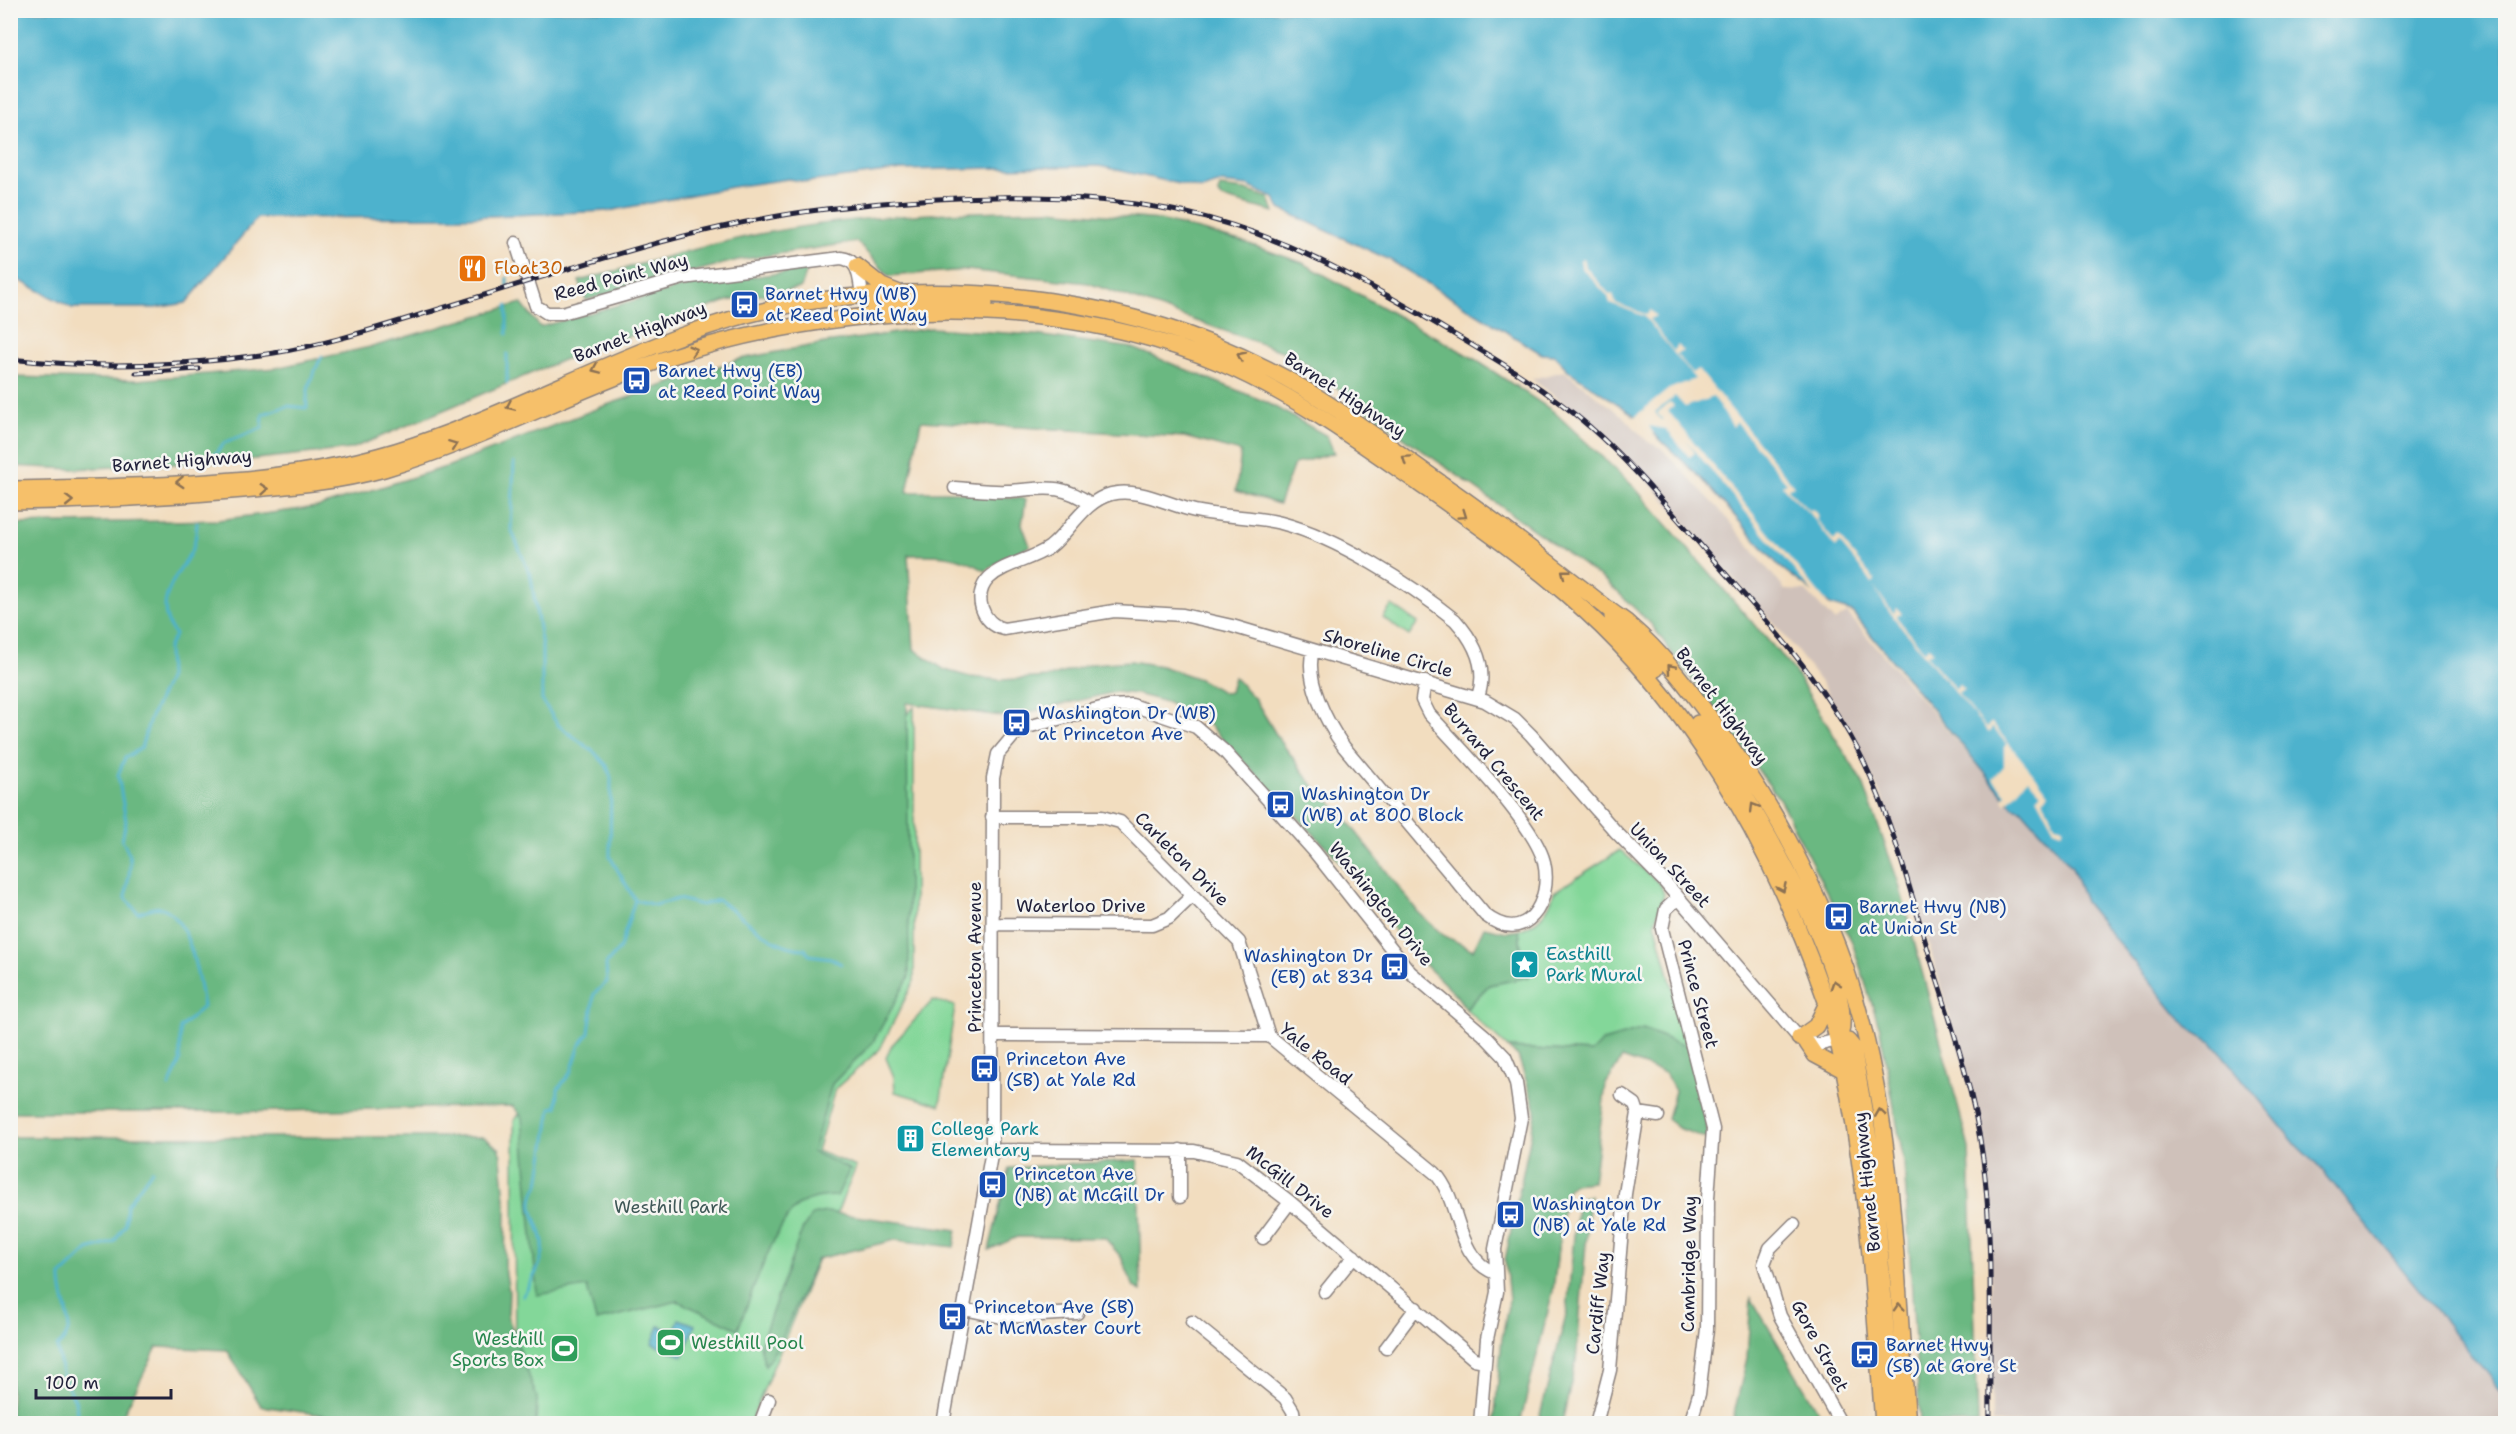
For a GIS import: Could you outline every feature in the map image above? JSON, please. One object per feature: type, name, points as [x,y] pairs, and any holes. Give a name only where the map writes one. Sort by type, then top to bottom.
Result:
[{"type":"main road","points":[[857,266],[873,280],[897,292]]},
{"type":"main road","name":"Barnet Highway","points":[[10,489],[211,480],[298,472],[371,459],[472,423],[629,355],[712,324],[791,304],[862,295],[953,291],[1044,299],[1142,321],[1226,350],[1273,371],[1322,400],[1539,552],[1630,625],[1691,691],[1733,749],[1797,854],[1845,968],[1869,1049],[1888,1165],[1908,1424]]},
{"type":"main road","points":[[745,335],[761,325],[781,319],[850,308],[862,295],[872,303],[938,302],[1001,305],[1054,320]]},
{"type":"main road","name":"Barnet Highway","points":[[10,502],[211,493],[300,486],[374,472],[477,435],[672,356],[745,335],[889,314],[1001,315],[1054,320],[1137,335],[1170,344],[1220,363],[1264,384],[1315,412],[1381,457],[1480,527],[1573,600],[1640,666],[1672,704],[1712,759],[1779,882],[1827,1003],[1838,1040],[1861,1168],[1883,1424]]},
{"type":"main road","points":[[1610,610],[1613,620],[1722,754],[1783,860],[1809,914],[1842,1006],[1844,1027],[1838,1040],[1848,1041],[1853,1047],[1873,1156],[1893,1424]]},
{"type":"main road","points":[[1827,1003],[1816,1026],[1803,1040],[1815,1056],[1845,1071]]},
{"type":"street","name":"Reed Point Way","points":[[516,243],[536,306],[543,312],[552,314],[701,275],[841,258],[852,260],[857,266]]},
{"type":"street","points":[[857,266],[862,295]]},
{"type":"street","points":[[955,488],[1005,491],[1043,487],[1061,488],[1075,493],[1091,504]]},
{"type":"street","name":"Shoreline Circle","points":[[1132,493],[1194,511],[1277,522],[1342,547],[1448,615],[1460,626],[1479,660],[1483,679],[1478,697],[1214,621],[1168,613],[1114,611],[1074,616],[1013,630],[995,626],[985,615],[981,606],[981,593],[987,581],[998,572],[1051,546],[1091,504],[1108,495],[1132,493]]},
{"type":"street","name":"Burrard Crescent","points":[[1313,650],[1309,664],[1312,679],[1336,736],[1344,747],[1485,915],[1504,924],[1524,922],[1539,910],[1546,892],[1546,874],[1540,849],[1526,825],[1429,714],[1422,700],[1425,682]]},
{"type":"street","name":"Union Street","points":[[1478,697],[1515,719],[1803,1040]]},
{"type":"street","name":"Washington Drive","points":[[1006,742],[1027,727],[1122,704],[1183,721],[1202,731],[1224,751],[1314,851],[1410,972],[1484,1035],[1509,1065],[1519,1094],[1521,1118],[1495,1249],[1497,1297],[1485,1361],[1480,1424]]},
{"type":"street","name":"Princeton Avenue","points":[[943,1424],[992,1150],[993,770],[998,754],[1006,742]]},
{"type":"street","name":"Carleton Drive","points":[[992,817],[1114,819],[1243,947],[1269,1036]]},
{"type":"street","name":"Waterloo Drive","points":[[993,924],[1152,925],[1168,918],[1193,895]]},
{"type":"street","name":"Prince Street","points":[[1678,898],[1666,909],[1662,929],[1708,1104]]},
{"type":"street","name":"Yale Road","points":[[993,1035],[1269,1036],[1435,1173],[1449,1192],[1466,1246],[1487,1270],[1495,1273]]},
{"type":"street","points":[[1803,1040],[1822,1045],[1838,1040]]},
{"type":"street","points":[[1622,1095],[1635,1104],[1638,1113],[1658,1116]]},
{"type":"street","name":"Cambridge Way","points":[[1690,1424],[1701,1385],[1707,1329],[1708,1198],[1713,1143],[1708,1104]]},
{"type":"street","name":"Cardiff Way","points":[[1596,1424],[1610,1370],[1625,1194],[1638,1113]]},
{"type":"street","name":"McGill Drive","points":[[992,1150],[1180,1150],[1204,1152],[1237,1161],[1290,1202],[1474,1359],[1485,1361]]},
{"type":"street","points":[[1180,1150],[1180,1197]]},
{"type":"street","points":[[1263,1238],[1290,1202]]},
{"type":"street","name":"Gore Street","points":[[1794,1224],[1770,1248],[1764,1264],[1780,1316],[1841,1424]]},
{"type":"street","points":[[1325,1292],[1354,1256]]},
{"type":"street","points":[[1386,1348],[1416,1308]]},
{"type":"street","points":[[964,1309],[1002,1317],[1077,1312]]},
{"type":"street","points":[[1192,1322],[1285,1398],[1293,1411],[1295,1424]]},
{"type":"street","points":[[760,1424],[769,1400]]},
{"type":"shaded area","points":[[1564,371],[1624,417],[1648,442],[1661,448],[1719,509],[1785,590],[1806,591],[1834,621],[1847,613],[2013,807],[2021,809],[2072,867],[2085,902],[2177,1015],[2201,1037],[2212,1042],[2297,1146],[2323,1171],[2505,1396],[2505,1423],[1992,1423],[1990,1199],[1983,1135],[1909,874],[1883,800],[1845,721],[1823,685],[1790,642],[1635,466],[1580,415],[1532,379]]},
{"type":"green space","points":[[1220,187],[1245,190],[1269,198],[1274,212],[1222,198],[1218,192]]},
{"type":"green space","points":[[1050,210],[1160,220],[1241,241],[1303,263],[1473,358],[1553,411],[1634,487],[1793,669],[1863,783],[1898,881],[1969,1148],[1978,1423],[1920,1423],[1904,1163],[1880,1029],[1852,942],[1780,800],[1651,624],[1607,582],[1367,411],[1296,356],[1088,283],[966,270],[889,276],[857,242],[738,260],[586,300],[579,281],[714,244],[796,228],[905,216]]},
{"type":"green space","points":[[807,270],[801,288],[727,301],[563,360],[351,449],[238,461],[73,469],[11,466],[11,377],[137,380],[276,368],[379,345],[521,303],[540,327],[693,284]]},
{"type":"green space","points":[[931,328],[1035,335],[1133,348],[1266,402],[1327,436],[1334,453],[1294,464],[1279,504],[1236,491],[1241,452],[1184,437],[921,421],[907,492],[957,492],[1026,499],[1022,524],[1030,546],[1003,559],[986,571],[949,557],[908,555],[914,649],[945,670],[970,677],[1000,680],[1050,677],[1091,664],[1131,661],[1161,666],[1199,679],[1224,693],[1230,692],[1234,677],[1255,699],[1277,736],[1311,783],[1339,810],[1418,912],[1443,935],[1473,950],[1484,927],[1507,932],[1519,930],[1521,950],[1529,977],[1489,985],[1466,1009],[1456,995],[1411,951],[1332,853],[1206,722],[1166,702],[1136,694],[1115,692],[1008,717],[907,703],[909,977],[873,1042],[832,1084],[813,1152],[850,1169],[837,1196],[810,1199],[792,1211],[773,1241],[738,1329],[678,1301],[596,1321],[587,1287],[537,1295],[522,1117],[513,1106],[232,1112],[11,1112],[11,524],[218,520],[317,507],[449,466],[601,407],[740,359],[825,343]]},
{"type":"green space","points":[[1392,605],[1418,623],[1409,636],[1383,618]]},
{"type":"green space","name":"Westhill Park","points":[[914,707],[914,981],[880,1049],[835,1089],[817,1151],[856,1167],[750,1423],[515,1423],[514,1120],[715,908]]},
{"type":"green space","points":[[1620,850],[1660,884],[1664,894],[1655,922],[1688,1047],[1592,1052],[1508,1048],[1466,1009],[1489,985],[1529,977],[1521,950],[1519,930],[1542,916],[1554,892]]},
{"type":"green space","points":[[933,1000],[955,1006],[940,1105],[895,1092],[894,1077],[886,1058],[892,1045]]},
{"type":"green space","points":[[1643,1029],[1688,1047],[1706,1114],[1708,1139],[1678,1128],[1667,1118],[1675,1091],[1665,1073],[1622,1058],[1606,1084],[1593,1182],[1573,1184],[1565,1193],[1553,1291],[1520,1423],[1494,1424],[1502,1338],[1509,1300],[1505,1260],[1536,1110],[1518,1056],[1508,1048],[1592,1052],[1603,1041]]},
{"type":"green space","points":[[11,1137],[483,1137],[500,1149],[506,1209],[505,1268],[509,1291],[508,1317],[537,1398],[536,1423],[384,1424],[261,1406],[227,1350],[157,1347],[119,1423],[11,1423]]},
{"type":"green space","points":[[1138,1160],[1141,1291],[1134,1287],[1121,1257],[1105,1238],[1017,1237],[989,1250],[1009,1168]]},
{"type":"green space","points":[[1590,1196],[1576,1361],[1562,1423],[1538,1423],[1567,1311],[1577,1204],[1581,1197]]},
{"type":"green space","points":[[826,1212],[957,1230],[954,1247],[895,1240],[817,1259],[779,1344],[765,1366],[760,1345],[802,1230],[812,1215]]},
{"type":"green space","points":[[1751,1298],[1825,1423],[1732,1423],[1747,1358]]},
{"type":"water","points":[[10,11],[2505,11],[2505,1396],[2323,1171],[2297,1146],[2212,1042],[2192,1031],[2177,1015],[2085,902],[2072,867],[2021,809],[2013,807],[1852,612],[1830,605],[1779,566],[1702,479],[1634,415],[1569,371],[1554,355],[1542,354],[1390,260],[1280,209],[1274,198],[1248,186],[1221,183],[1202,189],[1099,166],[902,170],[807,182],[788,179],[732,187],[609,211],[467,217],[257,218],[186,303],[155,308],[72,308],[11,276]]},
{"type":"water","points":[[679,1319],[695,1325],[683,1356],[652,1344],[659,1326],[674,1332]]},
{"type":"pier","points":[[1584,259],[1586,268],[1610,295],[1613,294],[1615,303],[1647,315],[1650,310],[1656,316],[1649,319],[1674,351],[1678,345],[1683,351],[1676,354],[1692,373],[1698,369],[1794,486],[1788,488],[1789,491],[1809,511],[1812,509],[1819,516],[1816,519],[1834,541],[1838,536],[1875,581],[1872,584],[1892,612],[1894,613],[1897,608],[1902,614],[1896,616],[1897,618],[1923,650],[1925,651],[1928,646],[1933,652],[1927,654],[1928,657],[1956,689],[1959,684],[1965,690],[1958,692],[1959,695],[1985,726],[1988,728],[1991,722],[2033,773],[2049,794],[2043,800],[2055,825],[2064,827],[2062,832],[2054,829],[2037,797],[2041,793],[2028,779],[2006,804],[2003,799],[2006,794],[1993,779],[2004,766],[2004,747],[2007,744],[1992,727],[1989,733],[1890,613],[1867,576],[1839,542],[1836,548],[1811,515],[1787,492],[1782,485],[1787,483],[1736,422],[1733,427],[1713,397],[1685,407],[1675,396],[1655,412],[1663,420],[1657,413],[1670,402],[1674,406],[1668,411],[1831,608],[1818,599],[1687,441],[1695,453],[1689,457],[1666,429],[1649,426],[1654,434],[1652,436],[1633,418],[1669,389],[1695,379],[1644,316],[1610,303],[1608,296],[1582,268],[1580,261]]},
{"type":"waterway","points":[[507,278],[507,285]]},
{"type":"waterway","points":[[507,306],[507,334]]},
{"type":"waterway","points":[[507,354],[507,383]]},
{"type":"waterway","points":[[212,458],[224,443],[262,428],[263,414],[288,406],[307,408],[308,388],[322,356]]},
{"type":"waterway","points":[[514,463],[511,529],[531,577],[542,647],[542,700],[558,725],[595,753],[607,766],[611,778],[610,857],[635,900],[655,905],[678,899],[702,905],[718,900],[769,938],[792,947],[805,949],[809,955],[831,958],[841,964]]},
{"type":"waterway","points":[[169,1087],[180,1061],[180,1028],[203,1007],[192,953],[181,926],[174,916],[165,909],[158,908],[138,913],[126,898],[130,862],[127,848],[122,840],[126,821],[118,775],[125,758],[141,748],[150,719],[169,677],[168,648],[175,635],[165,612],[166,601],[168,591],[193,547],[197,523]]},
{"type":"waterway","points":[[523,1296],[542,1257],[543,1243],[532,1200],[539,1184],[551,1108],[557,1107],[558,1089],[571,1072],[580,1045],[589,1033],[594,994],[607,982],[606,964],[620,948],[635,900]]},
{"type":"waterway","points":[[79,1424],[75,1400],[63,1378],[57,1347],[64,1340],[69,1323],[61,1276],[88,1250],[114,1242],[125,1225],[127,1205],[152,1170]]},
{"type":"railway","points":[[10,359],[76,364],[143,365],[209,361],[274,353],[356,334],[580,265],[727,226],[826,209],[914,200],[1054,197],[1145,205],[1187,213],[1287,245],[1379,291],[1517,373],[1572,412],[1605,441],[1649,486],[1770,624],[1830,703],[1863,760],[1892,832],[1908,882],[1954,1032],[1979,1133],[1989,1225],[1990,1424]]},
{"type":"railway","points":[[136,373],[199,369]]},
{"type":"place","name":"Float30","points":[[473,268]]},
{"type":"place","name":"Barnet Hwy (WB) at Reed Point Way","points":[[744,304]]},
{"type":"place","name":"Barnet Hwy (EB) at Reed Point Way","points":[[637,381]]},
{"type":"place","name":"Washington Dr (WB) at Princeton Ave","points":[[1017,723]]},
{"type":"place","name":"Washington Dr (WB) at 800 Block","points":[[1280,804]]},
{"type":"place","name":"Barnet Hwy (NB) at Union St","points":[[1838,917]]},
{"type":"place","name":"Easthill Park Mural","points":[[1525,964]]},
{"type":"place","name":"Washington Dr (EB) at 834","points":[[1394,966]]},
{"type":"place","name":"Princeton Ave (SB) at Yale Rd","points":[[985,1069]]},
{"type":"place","name":"College Park Elementary","points":[[910,1139]]},
{"type":"place","name":"Princeton Ave (NB) at McGill Dr","points":[[993,1184]]},
{"type":"place","name":"Washington Dr (NB) at Yale Rd","points":[[1511,1214]]},
{"type":"place","name":"Princeton Ave (SB) at McMaster Court","points":[[953,1317]]},
{"type":"place","name":"Westhill Pool","points":[[670,1343]]},
{"type":"place","name":"Westhill Sports Box","points":[[565,1349]]},
{"type":"place","name":"Barnet Hwy (SB) at Gore St","points":[[1865,1355]]}]
